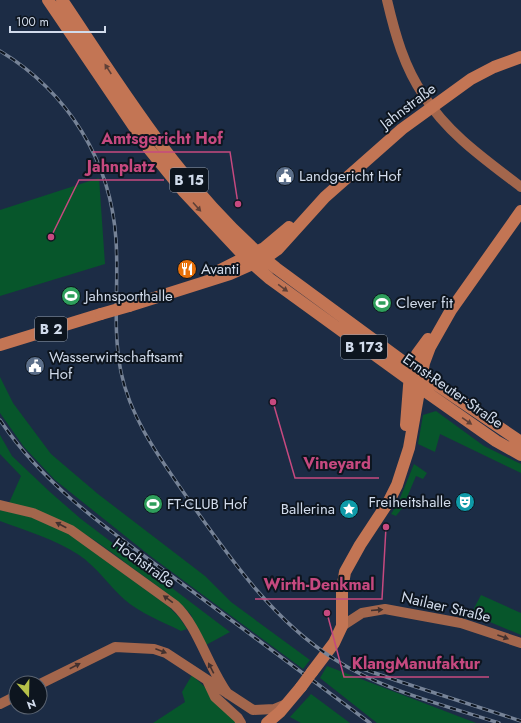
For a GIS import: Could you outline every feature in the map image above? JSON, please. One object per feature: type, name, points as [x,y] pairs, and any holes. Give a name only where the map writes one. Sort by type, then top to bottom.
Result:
[{"type":"main road","name":"Ernst-Reuter-Straße","points":[[48,0],[149,149],[184,192],[249,261],[415,377],[521,442]]},
{"type":"main road","name":"Ernst-Reuter-Straße","points":[[62,0],[158,142],[193,184],[261,256],[496,441],[521,455]]},
{"type":"main road","name":"Jahnstraße","points":[[249,261],[278,249],[325,197],[402,129],[431,107],[471,80],[494,67],[521,57]]},
{"type":"main road","points":[[267,723],[289,702],[334,643],[342,626],[342,590],[345,572],[360,545],[389,502],[404,465],[410,441],[415,377],[451,310],[521,211]]},
{"type":"main road","name":"B 2","points":[[0,344],[129,306],[192,284],[230,274],[249,261]]},
{"type":"street","points":[[387,0],[396,36],[406,62],[415,82],[431,107],[475,152],[521,187]]},
{"type":"street","name":"Hochstraße","points":[[0,505],[47,518],[85,539],[175,605],[185,615],[217,679],[228,694]]},
{"type":"street","name":"Nailaer Straße","points":[[342,626],[362,613],[371,610],[385,609],[461,623],[521,643]]},
{"type":"street","points":[[48,680],[109,649],[123,647],[161,650],[245,706],[261,711],[278,708],[289,702]]},
{"type":"street","points":[[207,680],[215,697],[242,723]]},
{"type":"green space","points":[[99,178],[105,264],[0,296],[0,210]]},
{"type":"green space","points":[[0,377],[13,403],[51,454],[98,494],[205,576],[231,602],[310,660],[303,669],[149,555],[55,480],[24,447],[0,413]]},
{"type":"green space","points":[[436,411],[484,446],[521,464],[521,473],[440,434],[435,452],[418,444],[423,415]]},
{"type":"green space","points":[[0,435],[12,456],[81,519],[230,632],[206,645],[191,615],[184,607],[105,547],[61,521],[28,508],[9,503],[21,476],[0,454]]},
{"type":"green space","points":[[414,464],[427,473],[423,479],[416,476],[403,507],[396,516],[391,514],[398,503]]},
{"type":"green space","points":[[0,510],[31,517],[69,534],[168,606],[179,617],[187,629],[181,631],[131,605],[92,565],[79,555],[50,540],[0,521]]},
{"type":"green space","points":[[481,595],[521,613],[521,635],[471,614]]},
{"type":"green space","points":[[327,666],[476,723],[377,723],[320,678]]},
{"type":"green space","points":[[192,675],[207,689],[236,723],[153,723],[185,702],[182,692]]},
{"type":"green space","points":[[311,694],[350,723],[301,723],[290,717]]},
{"type":"railway","points":[[0,51],[24,68],[46,87],[65,108],[82,131],[95,156],[105,183],[112,211],[116,240],[116,323],[118,356],[126,390],[140,424],[159,456],[238,568],[273,608],[312,643],[334,659],[353,670],[394,689],[499,723]]},
{"type":"railway","points":[[0,420],[17,444],[57,487],[102,525],[370,723]]},
{"type":"railway","points":[[357,667],[521,721]]},
{"type":"place","name":"Landgericht Hof","points":[[285,176]]},
{"type":"place","name":"Amtsgericht Hof","points":[[238,204]]},
{"type":"place","name":"Jahnplatz","points":[[51,237]]},
{"type":"place","name":"Avanti","points":[[187,269]]},
{"type":"place","name":"Jahnsporthalle","points":[[71,296]]},
{"type":"place","name":"Clever fit","points":[[382,303]]},
{"type":"place","name":"Wasserwirtschaftsamt Hof","points":[[35,366]]},
{"type":"place","name":"Vineyard","points":[[273,402]]},
{"type":"place","name":"Freiheitshalle","points":[[465,502]]},
{"type":"place","name":"FT-CLUB Hof","points":[[153,504]]},
{"type":"place","name":"Ballerina","points":[[349,509]]},
{"type":"place","name":"Wirth-Denkmal","points":[[386,527]]},
{"type":"place","name":"KlangManufaktur","points":[[327,613]]}]
